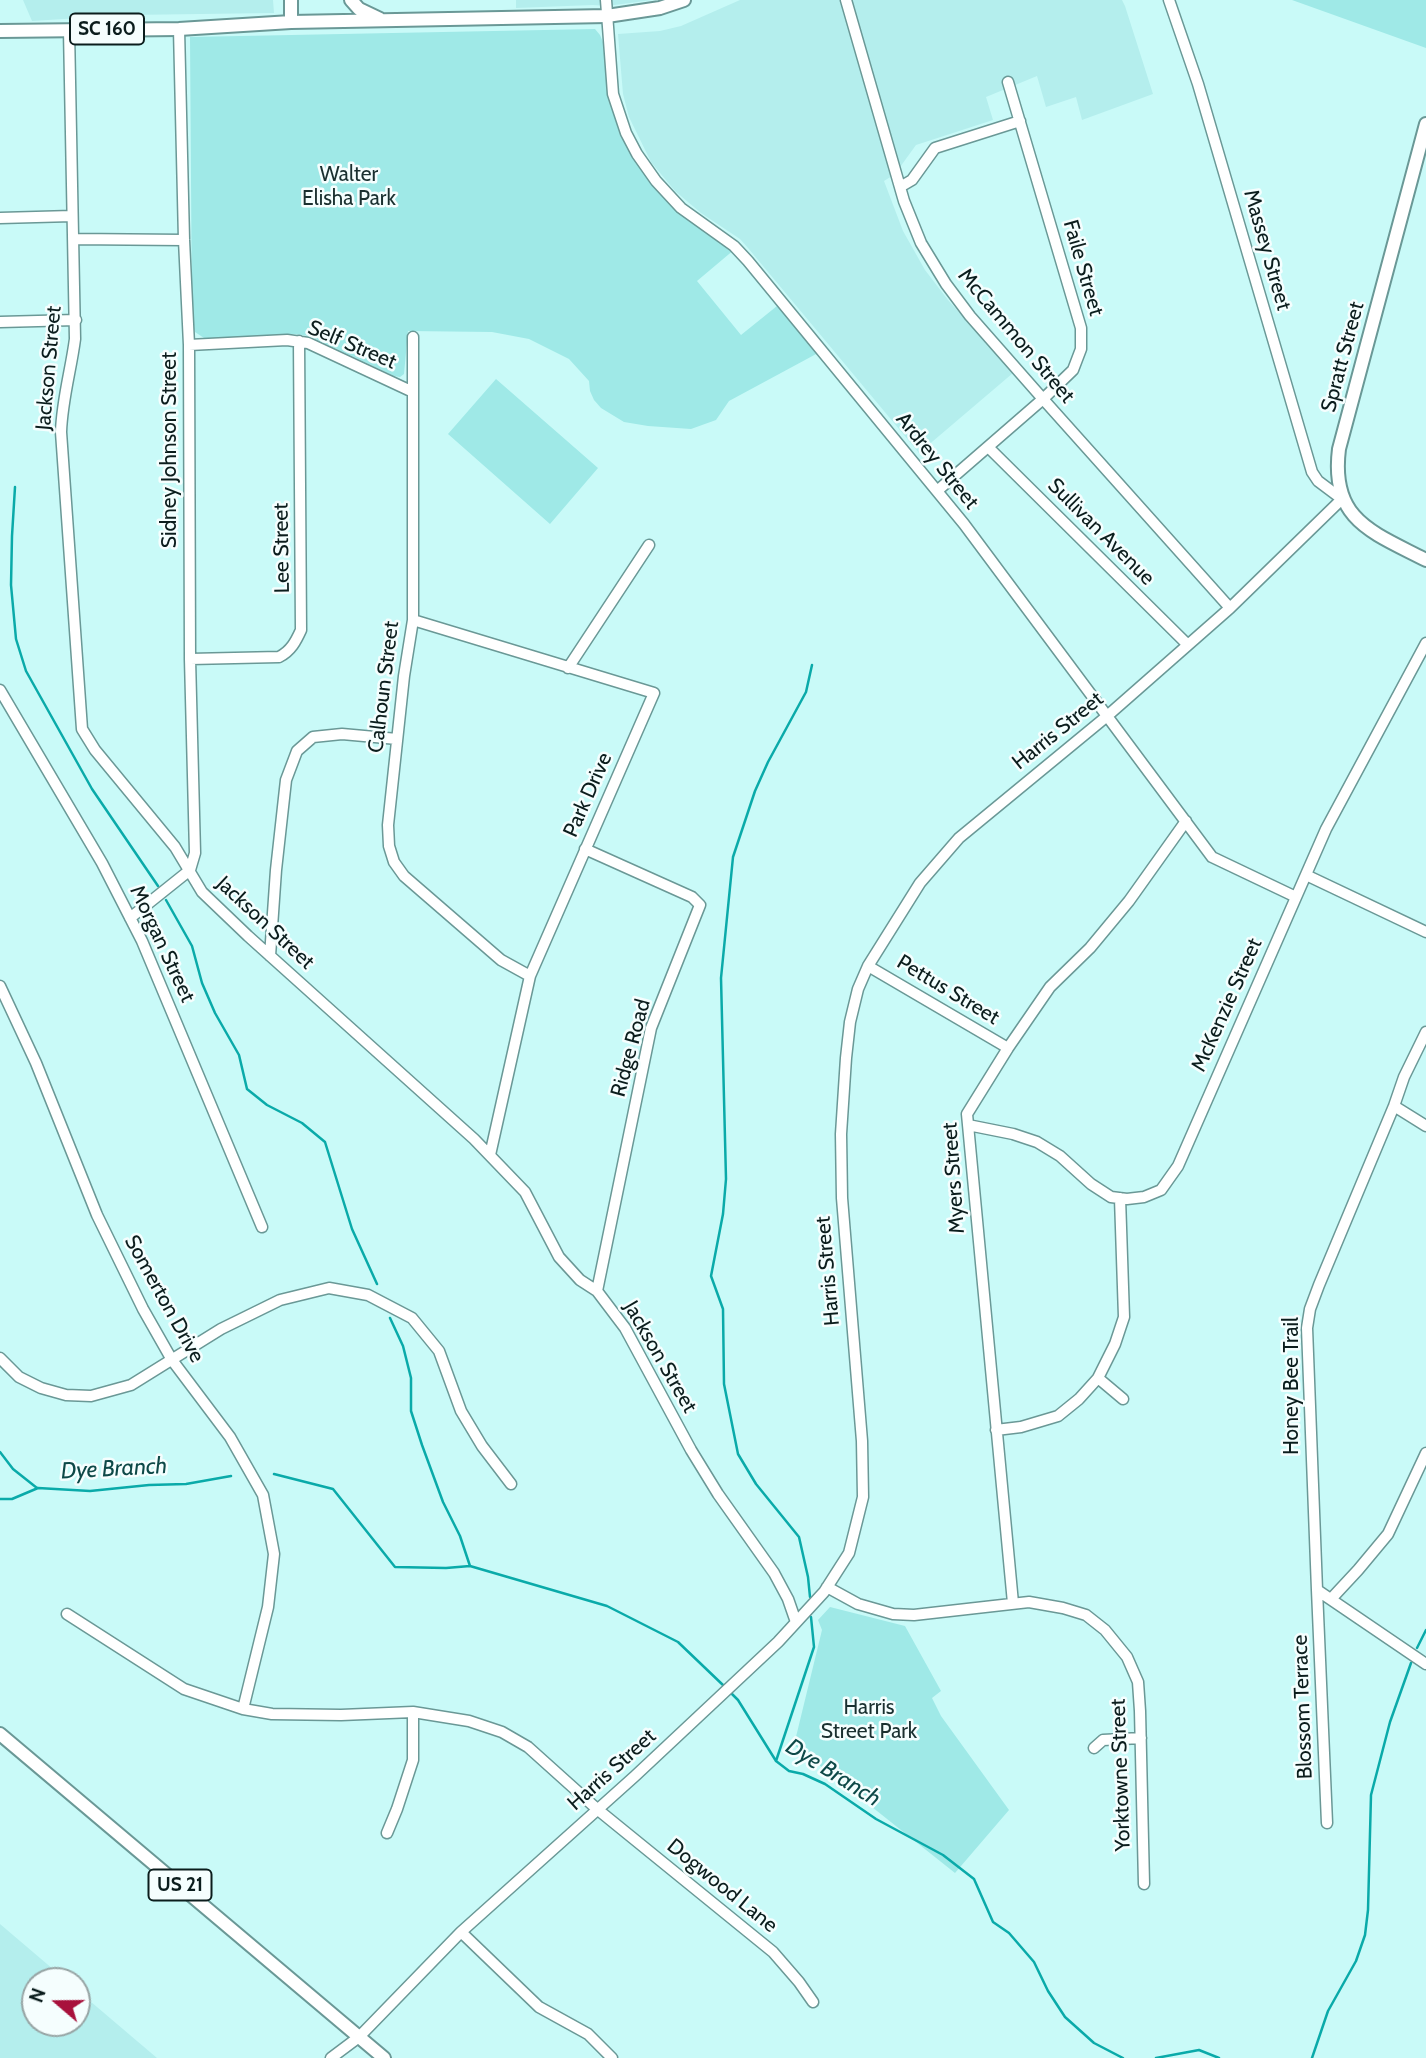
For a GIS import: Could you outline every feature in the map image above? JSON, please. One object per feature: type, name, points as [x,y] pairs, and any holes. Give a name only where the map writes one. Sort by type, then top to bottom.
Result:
[{"type":"main road","points":[[290,0],[291,22],[607,16],[660,8],[684,0]]},
{"type":"main road","points":[[351,0],[359,9],[383,21]]},
{"type":"main road","name":"SC 160","points":[[0,31],[179,29],[291,22]]},
{"type":"main road","name":"Spratt Street","points":[[1342,499],[1336,470],[1339,449],[1426,124]]},
{"type":"main road","points":[[1342,499],[1367,528],[1426,560]]},
{"type":"main road","name":"US 21","points":[[0,1734],[384,2058]]},
{"type":"street","name":"Ardrey Street","points":[[606,0],[613,94],[626,132],[644,166],[681,208],[719,234],[748,261],[964,524],[1212,857],[1296,897]]},
{"type":"street","name":"McCammon Street","points":[[846,0],[900,187],[921,243],[946,284],[970,316],[1230,608]]},
{"type":"street","name":"Massey Street","points":[[1169,0],[1199,89],[1312,472],[1318,481],[1342,499]]},
{"type":"street","name":"Sidney Johnson Street","points":[[179,29],[189,345],[190,659],[195,853],[189,871]]},
{"type":"street","name":"Jackson Street","points":[[69,30],[76,320],[72,363],[62,405],[61,432],[82,729],[95,750],[174,847],[202,891],[490,1155],[525,1192],[559,1257],[580,1280],[597,1291],[625,1328],[704,1472],[774,1573],[796,1622]]},
{"type":"street","name":"Faile Street","points":[[937,491],[1073,370],[1081,349],[1081,328],[1009,82]]},
{"type":"street","points":[[900,187],[912,180],[935,148],[1020,121]]},
{"type":"street","points":[[0,218],[72,216]]},
{"type":"street","points":[[73,239],[184,240]]},
{"type":"street","points":[[0,322],[76,320]]},
{"type":"street","name":"Calhoun Street","points":[[413,337],[413,620],[397,739],[388,825],[389,846],[394,862],[404,876],[501,960],[530,976]]},
{"type":"street","name":"Self Street","points":[[189,345],[299,341],[413,393]]},
{"type":"street","name":"Lee Street","points":[[190,659],[279,657],[287,653],[301,630],[299,341]]},
{"type":"street","name":"Sullivan Avenue","points":[[988,447],[1188,645]]},
{"type":"street","name":"Harris Street","points":[[331,2058],[359,2037],[461,1932],[778,1643],[827,1587],[849,1553],[863,1497],[862,1441],[842,1198],[841,1134],[850,1022],[868,966],[920,883],[959,838],[1106,717],[1230,608],[1342,499]]},
{"type":"street","points":[[568,668],[649,545]]},
{"type":"street","name":"Park Drive","points":[[413,620],[654,693],[530,976],[490,1155]]},
{"type":"street","name":"McKenzie Street","points":[[1119,1198],[1144,1197],[1161,1190],[1178,1166],[1326,829],[1426,643]]},
{"type":"street","name":"Morgan Street","points":[[0,690],[102,863],[142,941],[262,1227]]},
{"type":"street","points":[[270,956],[286,780],[297,751],[313,737],[342,734],[397,739]]},
{"type":"street","name":"Myers Street","points":[[1013,1603],[967,1114],[1007,1048],[1050,987],[1090,948],[1129,901],[1186,821]]},
{"type":"street","name":"Ridge Road","points":[[585,849],[692,897],[700,905],[651,1028],[597,1291]]},
{"type":"street","points":[[130,918],[189,871]]},
{"type":"street","points":[[1306,875],[1426,932]]},
{"type":"street","name":"Pettus Street","points":[[868,966],[1007,1048]]},
{"type":"street","name":"Somerton Drive","points":[[0,986],[3,1002],[36,1063],[97,1215],[143,1309],[172,1360],[230,1437],[263,1495],[274,1554],[268,1608],[243,1709]]},
{"type":"street","name":"Honey Bee Trail","points":[[1317,1590],[1307,1328],[1310,1309],[1404,1077],[1426,1032]]},
{"type":"street","points":[[1394,1105],[1426,1126]]},
{"type":"street","points":[[968,1125],[1037,1142],[1060,1156],[1101,1191],[1119,1198],[1124,1317],[1098,1378],[1079,1399],[1058,1416],[1021,1427],[996,1430]]},
{"type":"street","points":[[0,1358],[19,1377],[41,1388],[66,1395],[91,1396],[131,1385],[221,1329],[280,1300],[329,1288],[368,1295],[412,1318],[439,1351],[461,1411],[481,1446],[511,1484]]},
{"type":"street","points":[[1098,1378],[1123,1399]]},
{"type":"street","points":[[1331,1599],[1388,1534],[1426,1453]]},
{"type":"street","name":"Yorktowne Street","points":[[827,1587],[858,1604],[892,1614],[914,1615],[1029,1602],[1086,1615],[1105,1630],[1127,1657],[1138,1682],[1144,1884]]},
{"type":"street","points":[[1317,1590],[1426,1664]]},
{"type":"street","name":"Blossom Terrace","points":[[1317,1590],[1327,1823]]},
{"type":"street","name":"Dogwood Lane","points":[[67,1614],[184,1689],[243,1709],[272,1714],[328,1715],[413,1712],[469,1721],[502,1732],[528,1747],[597,1809],[773,1952],[800,1982],[813,2002]]},
{"type":"street","points":[[387,1833],[413,1759],[413,1712]]},
{"type":"street","points":[[1094,1748],[1103,1740],[1141,1738]]},
{"type":"street","points":[[461,1932],[539,2007],[588,2034],[612,2058]]},
{"type":"shaded area","points":[[23,0],[273,0],[274,13],[128,15],[32,21]]},
{"type":"shaded area","points":[[516,0],[652,0],[607,6],[516,8]]},
{"type":"shaded area","points":[[740,0],[1122,0],[1125,6],[1153,94],[1082,120],[1076,97],[1046,107],[1037,76],[986,97],[993,120],[916,145],[895,174],[884,181],[903,231],[925,270],[1013,373],[919,453],[740,239],[701,213],[675,191],[651,162],[629,117],[623,94],[618,34],[660,31],[681,26]]},
{"type":"shaded area","points":[[0,1924],[51,1967],[21,1967],[21,2037],[91,2037],[91,2002],[157,2058],[0,2058]]},
{"type":"green space","points":[[1292,0],[1426,0],[1426,48]]},
{"type":"green space","name":"Walter Elisha Park","points":[[595,29],[608,54],[618,117],[668,198],[735,249],[697,281],[741,335],[777,306],[818,353],[729,401],[716,420],[691,429],[624,422],[601,408],[594,400],[589,381],[569,359],[529,339],[492,332],[408,331],[404,374],[400,377],[309,336],[295,334],[207,340],[195,332],[192,323],[190,37]]},
{"type":"green space","points":[[496,379],[598,468],[550,524],[448,434]]},
{"type":"green space","name":"Harris Street Park","points":[[830,1607],[905,1626],[941,1691],[932,1698],[941,1716],[1009,1810],[955,1873],[794,1745],[822,1630],[818,1620]]},
{"type":"waterway","points":[[15,487],[11,585],[16,639],[26,671],[92,789],[158,886]]},
{"type":"waterway","points":[[810,1597],[799,1537],[756,1484],[738,1454],[724,1384],[723,1309],[711,1276],[723,1214],[726,1179],[721,978],[733,857],[755,791],[806,692],[812,665]]},
{"type":"waterway","points":[[166,900],[192,946],[202,983],[215,1013],[239,1055],[247,1089],[267,1105],[302,1123],[325,1142],[352,1229],[377,1284]]},
{"type":"waterway","points":[[390,1318],[403,1346],[411,1378],[411,1411],[443,1502],[460,1536],[470,1566]]},
{"type":"waterway","points":[[0,1452],[13,1469],[37,1488]]},
{"type":"waterway","name":"Dye Branch","points":[[274,1474],[333,1489],[395,1567],[470,1566],[607,1606],[678,1642],[724,1686]]},
{"type":"waterway","name":"Dye Branch","points":[[0,1499],[12,1499],[38,1488],[90,1491],[186,1484],[231,1476]]},
{"type":"waterway","points":[[776,1761],[814,1647],[811,1617]]},
{"type":"waterway","points":[[1417,1648],[1426,1630]]},
{"type":"waterway","points":[[1312,2058],[1328,2011],[1356,1961],[1365,1935],[1371,1795],[1390,1722],[1411,1663]]},
{"type":"waterway","name":"Dye Branch","points":[[729,1691],[738,1700],[776,1761],[789,1771],[825,1784],[876,1819],[943,1855],[974,1879],[993,1922],[1009,1933],[1034,1962],[1065,2017],[1094,2043],[1123,2058]]},
{"type":"waterway","name":"Dye Branch","points":[[1156,2058],[1199,2050],[1219,2058]]}]
